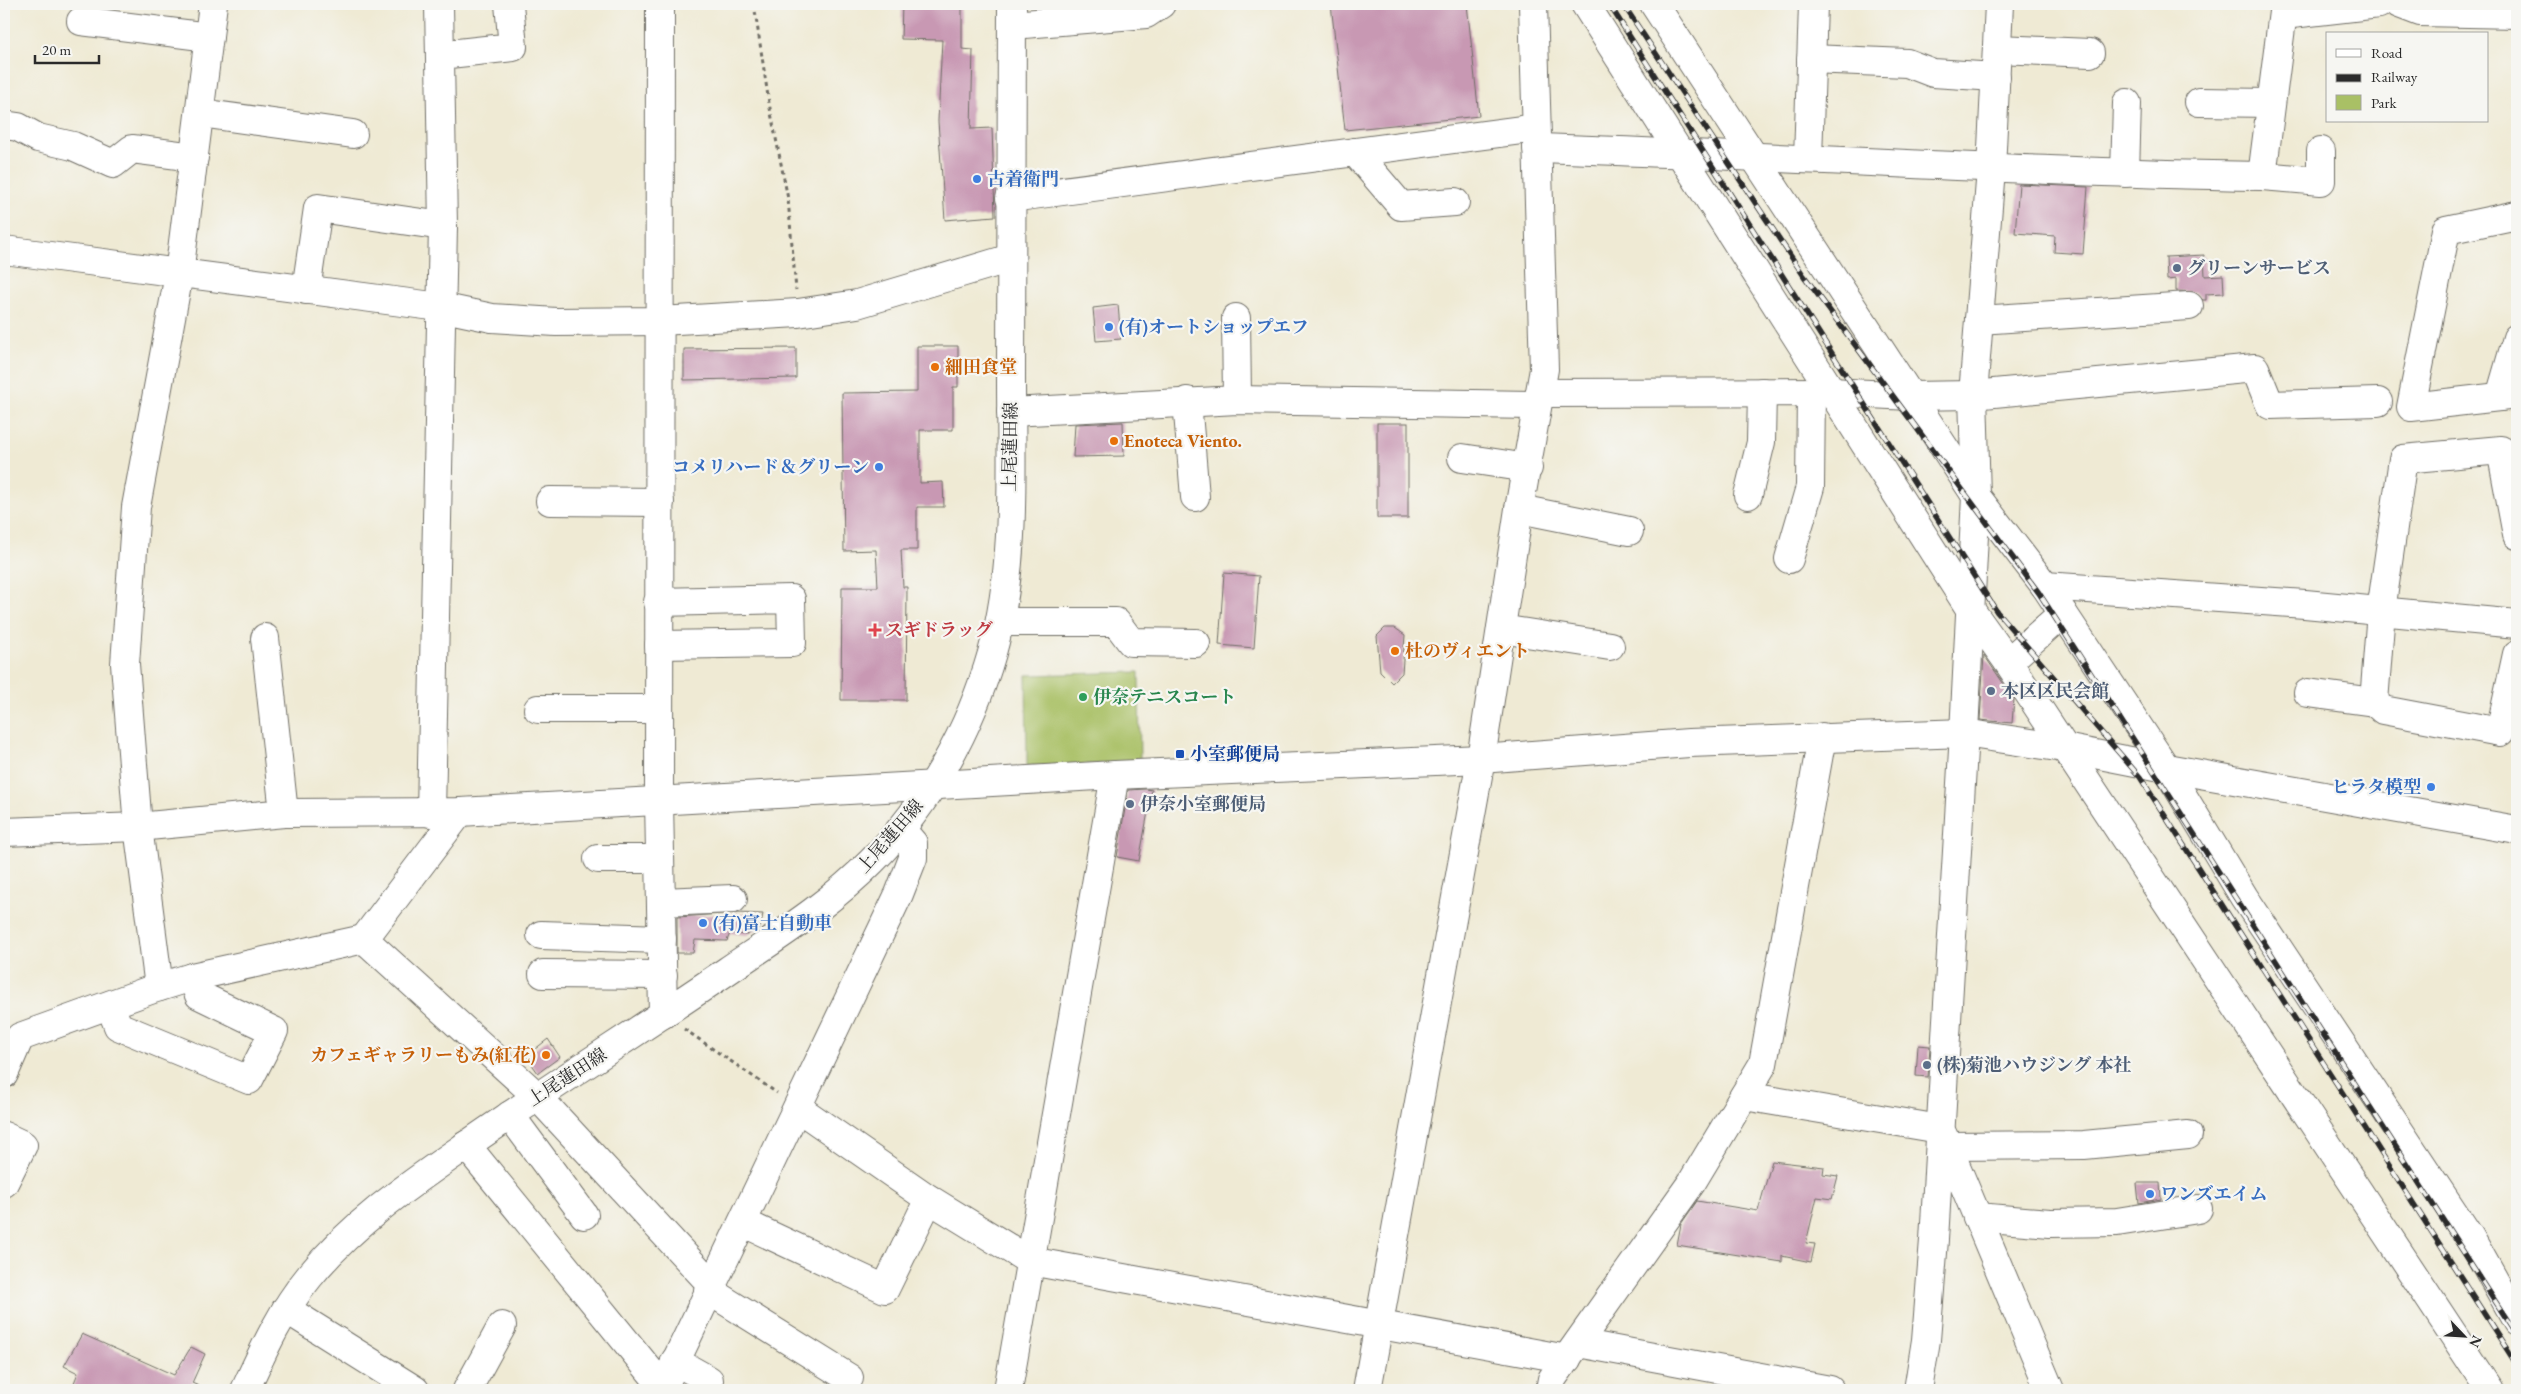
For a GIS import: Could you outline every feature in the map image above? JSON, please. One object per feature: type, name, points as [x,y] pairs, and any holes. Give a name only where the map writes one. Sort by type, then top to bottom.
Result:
[{"type":"street","points":[[159,987],[138,828],[125,664],[136,507],[179,274],[213,4]]},
{"type":"street","points":[[431,812],[443,226],[439,4]]},
{"type":"street","points":[[440,54],[513,46],[509,4]]},
{"type":"street","points":[[660,4],[660,502],[658,646],[663,1014]]},
{"type":"street","points":[[1012,14],[1146,14],[1160,4]]},
{"type":"street","points":[[1368,1390],[1481,759],[1519,510],[1528,468],[1544,369],[1533,4]]},
{"type":"street","points":[[1585,4],[1680,153],[1821,392],[2008,662],[2490,1390]]},
{"type":"street","points":[[1654,4],[1976,496],[2045,586],[2166,768],[2244,897],[2470,1237],[2517,1321]]},
{"type":"street","points":[[1808,159],[1813,4]]},
{"type":"street","points":[[1918,1390],[1927,1330],[1944,1138],[1976,496],[1972,395],[1992,168],[1999,4]]},
{"type":"street","points":[[2262,176],[2284,9],[2379,4]]},
{"type":"street","points":[[2399,4],[2420,12],[2517,14]]},
{"type":"street","name":"上尾蓮田線","points":[[245,1390],[286,1309],[314,1271],[365,1220],[399,1192],[466,1145],[752,954],[844,887],[872,862],[902,829],[933,785],[960,738],[978,694],[1000,622],[1008,563],[1011,412],[1010,198],[1012,14]]},
{"type":"street","points":[[81,21],[209,37]]},
{"type":"street","points":[[1997,49],[2090,54]]},
{"type":"street","points":[[1811,59],[1907,63],[1933,73],[1996,76]]},
{"type":"street","points":[[2199,102],[2271,103]]},
{"type":"street","points":[[2125,173],[2127,103]]},
{"type":"street","points":[[200,113],[353,134]]},
{"type":"street","points":[[4,125],[18,127],[38,138],[74,146],[113,164],[132,149],[194,157]]},
{"type":"street","points":[[1010,198],[1355,152],[1536,138],[1680,153],[1992,168],[2262,176],[2321,181],[2322,151]]},
{"type":"street","points":[[1355,152],[1401,206],[1455,202]]},
{"type":"street","points":[[306,290],[318,208],[443,226]]},
{"type":"street","points":[[2517,215],[2446,230],[2411,407],[2509,396],[2517,338]]},
{"type":"street","points":[[4,250],[440,308],[492,318],[556,322],[660,321],[798,313],[857,304],[1011,258]]},
{"type":"street","points":[[1979,320],[2188,306]]},
{"type":"street","points":[[1236,318],[1237,400]]},
{"type":"street","points":[[1011,412],[1187,401],[1237,400],[1539,399],[1762,392],[1821,392],[1910,396],[1972,395],[2255,368],[2270,405],[2378,402]]},
{"type":"street","points":[[1748,495],[1761,442],[1762,392]]},
{"type":"street","points":[[1789,559],[1810,487],[1821,392]]},
{"type":"street","points":[[1187,401],[1195,498]]},
{"type":"street","points":[[2374,702],[2382,611],[2403,459],[2501,450],[2517,535]]},
{"type":"street","points":[[1462,458],[1528,468]]},
{"type":"street","points":[[550,500],[660,502]]},
{"type":"street","points":[[1519,510],[1629,531]]},
{"type":"street","points":[[2045,586],[2382,611],[2517,624]]},
{"type":"street","points":[[658,602],[791,599],[792,643],[658,646]]},
{"type":"street","points":[[2008,662],[2062,613]]},
{"type":"street","points":[[1000,622],[1116,622],[1131,642],[1196,643]]},
{"type":"street","points":[[1501,629],[1610,646]]},
{"type":"street","points":[[265,638],[284,813]]},
{"type":"street","points":[[2308,693],[2374,702],[2383,710],[2500,732],[2517,654]]},
{"type":"street","points":[[538,709],[659,709]]},
{"type":"street","points":[[4,832],[138,828],[284,813],[460,812],[1116,775],[1481,759],[1689,743],[1964,733],[2064,748],[2166,768],[2517,830]]},
{"type":"street","points":[[1550,1390],[1552,1379],[1692,1182],[1763,1064],[1822,737]]},
{"type":"street","points":[[1008,1390],[1116,775]]},
{"type":"street","points":[[4,1074],[20,1037],[192,977],[364,939],[460,812]]},
{"type":"street","points":[[466,1145],[663,1389],[710,1288],[744,1223],[899,894],[912,858],[913,843],[902,829]]},
{"type":"street","points":[[598,859],[660,860]]},
{"type":"street","points":[[662,902],[732,899]]},
{"type":"street","points":[[541,935],[662,939]]},
{"type":"street","points":[[364,939],[537,1096],[710,1288],[849,1378]]},
{"type":"street","points":[[543,974],[662,975]]},
{"type":"street","points":[[110,1005],[118,1026],[249,1080],[274,1031],[199,995],[192,977]]},
{"type":"street","points":[[1744,1096],[1944,1138],[2084,1145],[2188,1134]]},
{"type":"street","points":[[798,1108],[930,1199],[1030,1261],[1379,1325],[1572,1351],[1830,1390]]},
{"type":"street","points":[[510,1115],[584,1215]]},
{"type":"street","points":[[4,1136],[23,1145],[4,1183]]},
{"type":"street","points":[[1944,1138],[2050,1390]]},
{"type":"street","points":[[744,1223],[885,1289],[930,1199]]},
{"type":"street","points":[[1977,1217],[2050,1223],[2118,1222],[2198,1209]]},
{"type":"street","points":[[286,1309],[415,1390]]},
{"type":"street","points":[[467,1390],[502,1326]]},
{"type":"street","points":[[675,1361],[709,1380],[709,1390]]},
{"type":"path","points":[[754,4],[769,103],[788,199],[798,313]]},
{"type":"path","points":[[663,1014],[798,1108]]},
{"type":"green space","points":[[1139,672],[1140,763],[1027,766],[1026,675]]},
{"type":"building","points":[[902,4],[962,4],[962,49],[973,50],[971,129],[992,128],[995,216],[945,220],[938,121],[942,40],[901,39]]},
{"type":"building","points":[[1331,4],[1467,4],[1479,116],[1345,130]]},
{"type":"building","points":[[2019,184],[2088,187],[2083,254],[2054,252],[2055,236],[2015,233]]},
{"type":"building","points":[[2204,255],[2205,276],[2223,275],[2224,293],[2206,294],[2206,300],[2203,300],[2195,292],[2176,291],[2176,279],[2167,280],[2166,257]]},
{"type":"building","points":[[1118,305],[1121,339],[1096,341],[1093,308]]},
{"type":"building","points":[[917,346],[958,346],[958,387],[953,387],[953,430],[920,430],[920,483],[943,482],[944,507],[917,507],[917,550],[901,550],[903,587],[907,587],[906,700],[841,700],[842,587],[878,587],[876,550],[844,551],[842,393],[917,392]]},
{"type":"building","points":[[796,348],[796,378],[684,380],[684,349]]},
{"type":"building","points":[[1123,422],[1124,456],[1073,457],[1075,424]]},
{"type":"building","points":[[1377,423],[1408,423],[1408,518],[1377,518]]},
{"type":"building","points":[[1224,573],[1259,576],[1254,648],[1219,645]]},
{"type":"building","points":[[1385,628],[1395,628],[1405,635],[1402,673],[1392,683],[1380,671],[1377,636]]},
{"type":"building","points":[[1984,655],[2014,699],[2012,723],[1980,720]]},
{"type":"building","points":[[1128,790],[1152,790],[1139,861],[1117,857]]},
{"type":"building","points":[[737,913],[763,914],[760,927],[747,935],[730,933],[727,941],[695,940],[693,953],[677,953],[677,917]]},
{"type":"building","points":[[548,1039],[560,1057],[538,1073],[526,1056]]},
{"type":"building","points":[[1918,1045],[1930,1046],[1928,1077],[1916,1076]]},
{"type":"building","points":[[1772,1161],[1824,1167],[1823,1174],[1838,1176],[1832,1199],[1817,1197],[1806,1243],[1815,1244],[1811,1262],[1782,1256],[1782,1262],[1677,1245],[1681,1224],[1697,1201],[1758,1211]]},
{"type":"building","points":[[2137,1183],[2160,1183],[2161,1199],[2139,1203]]},
{"type":"building","points":[[82,1334],[174,1375],[191,1347],[205,1354],[192,1383],[207,1390],[71,1390],[78,1373],[64,1366]]},
{"type":"railway","points":[[1609,4],[1997,612],[2140,777],[2517,1365]]},
{"type":"railway","points":[[1623,4],[1804,276],[2039,593],[2517,1335]]},
{"type":"place","name":"古着衛門","points":[[977,179]]},
{"type":"place","name":"グリーンサービス","points":[[2177,268]]},
{"type":"place","name":"(有)オートショップエフ","points":[[1109,327]]},
{"type":"place","name":"細田食堂","points":[[935,367]]},
{"type":"place","name":"Enoteca Viento.","points":[[1114,441]]},
{"type":"place","name":"コメリハード＆グリーン","points":[[879,467]]},
{"type":"place","name":"スギドラッグ","points":[[875,630]]},
{"type":"place","name":"杜のヴィエント","points":[[1395,651]]},
{"type":"place","name":"本区区民会館","points":[[1991,691]]},
{"type":"place","name":"伊奈テニスコート","points":[[1083,697]]},
{"type":"place","name":"小室郵便局","points":[[1180,754]]},
{"type":"place","name":"ヒラタ模型","points":[[2431,787]]},
{"type":"place","name":"伊奈小室郵便局","points":[[1130,804]]},
{"type":"place","name":"(有)富士自動車","points":[[703,923]]},
{"type":"place","name":"カフェギャラリーもみ(紅花)","points":[[546,1055]]},
{"type":"place","name":"(株)菊池ハウジング 本社","points":[[1927,1065]]},
{"type":"place","name":"ワンズエイム","points":[[2150,1194]]}]
